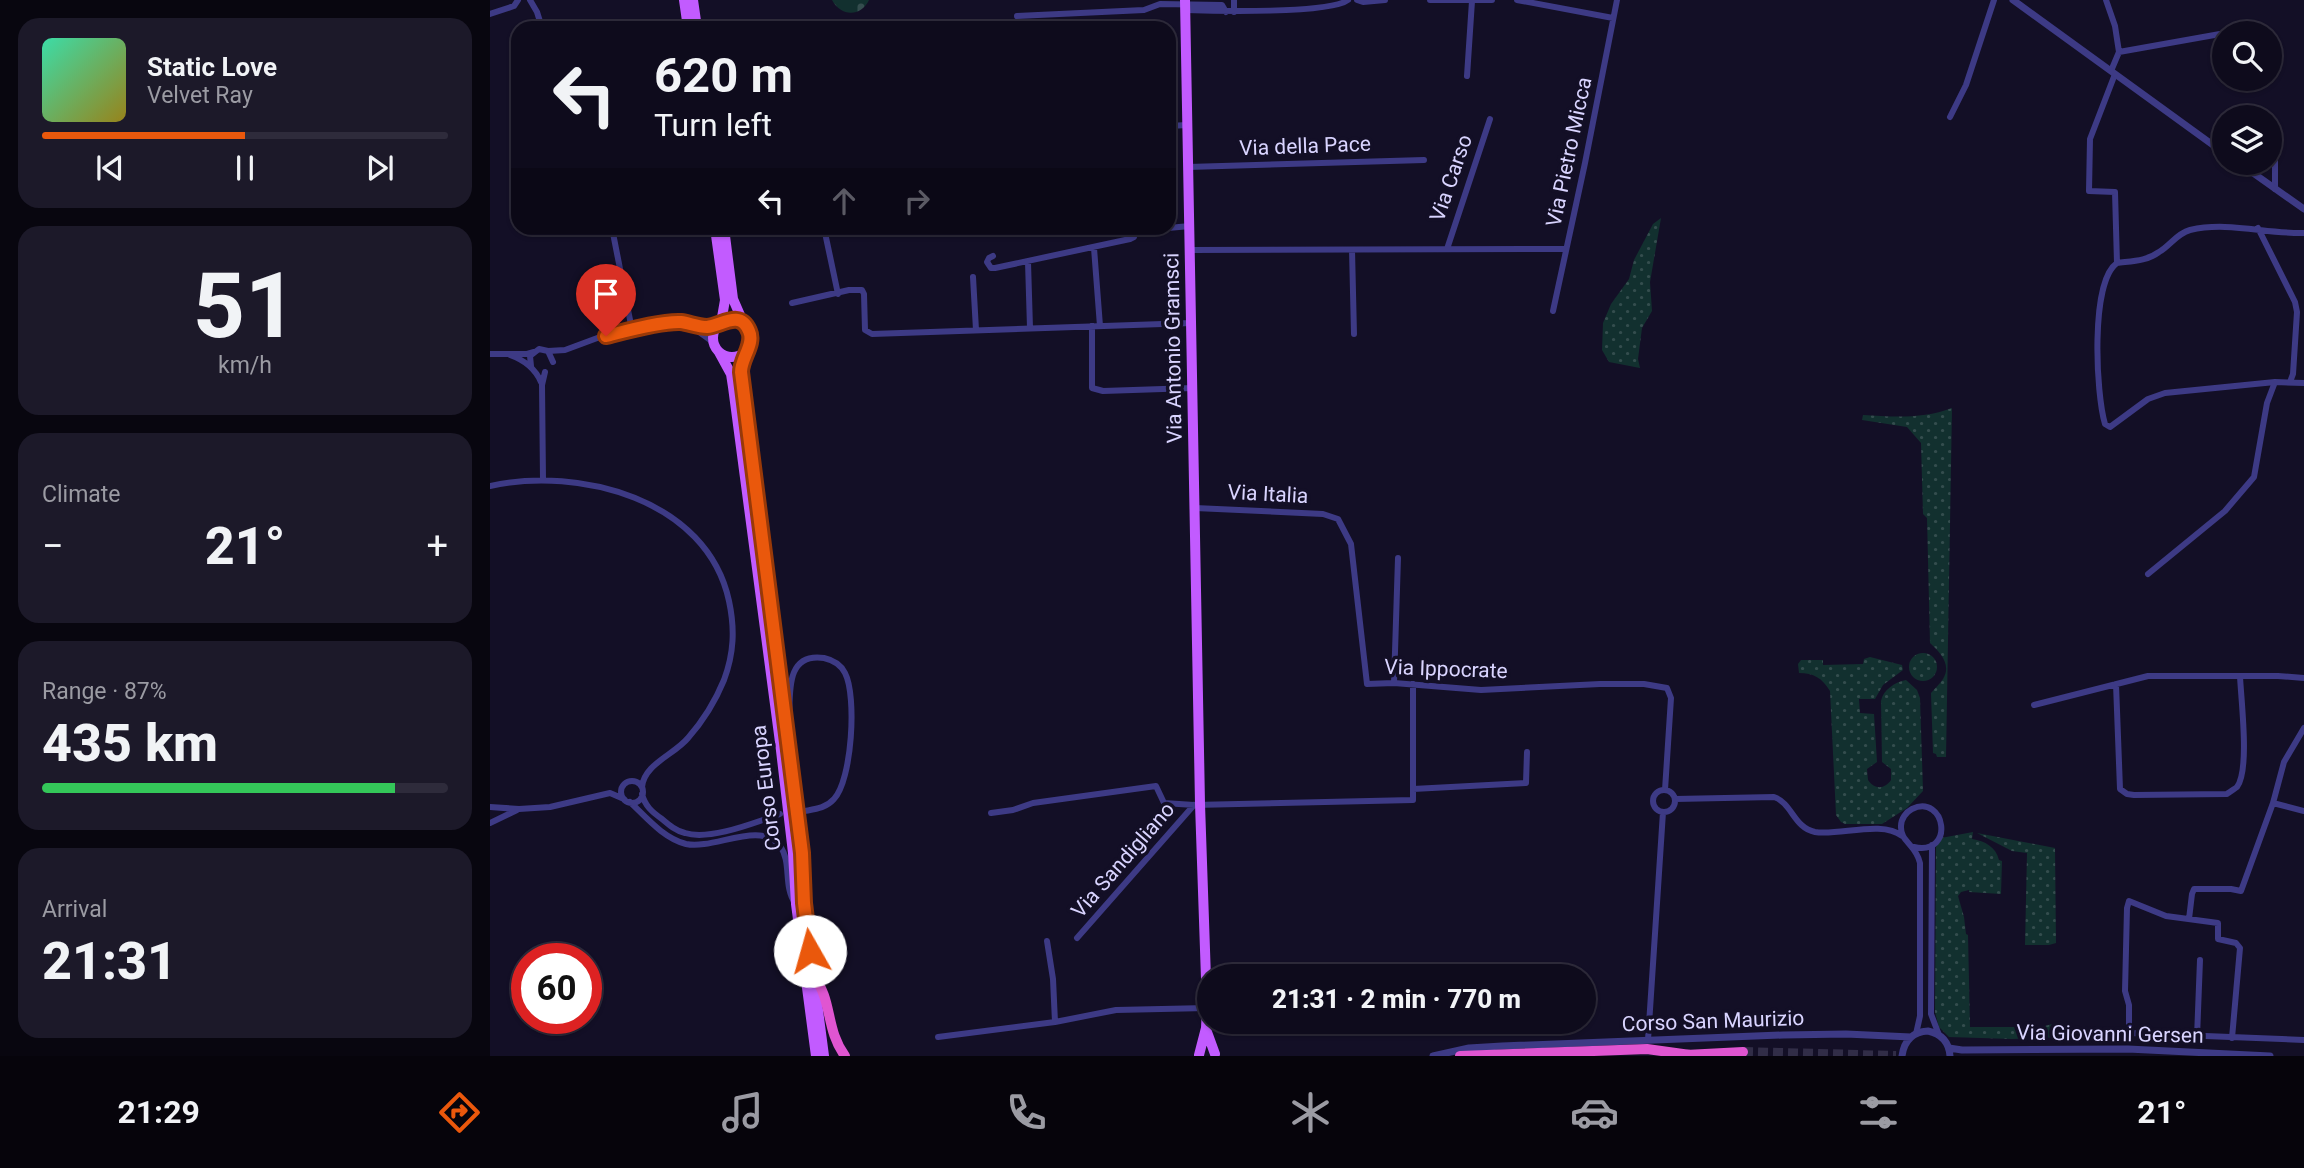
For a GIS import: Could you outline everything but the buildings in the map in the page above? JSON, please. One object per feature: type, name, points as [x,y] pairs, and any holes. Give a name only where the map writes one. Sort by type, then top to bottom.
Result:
[{"type":"highway","points":[[813,976],[822,985],[835,1043],[845,1056]]},
{"type":"highway","points":[[1460,1056],[1647,1049],[1690,1055]]},
{"type":"highway","points":[[1668,1056],[1743,1052]]},
{"type":"main road","points":[[684,0],[687,21]]},
{"type":"main road","points":[[693,0],[696,21]]},
{"type":"main road","name":"Via Antonio Gramsci","points":[[1185,5],[1198,653],[1197,804],[1205,964]]},
{"type":"main road","points":[[716,235],[724,300],[721,320],[714,331],[713,342],[725,356],[737,356],[747,349],[751,338],[735,307],[725,235]]},
{"type":"main road","points":[[721,320],[732,319],[743,323]]},
{"type":"main road","name":"Corso Europa","points":[[747,349],[741,372],[802,853],[804,903],[824,1056]]},
{"type":"main road","name":"Corso Europa","points":[[719,352],[727,365],[733,387],[792,839],[796,904],[816,1056]]},
{"type":"main road","points":[[1199,1056],[1204,1034]]},
{"type":"main road","points":[[1208,1034],[1216,1055]]},
{"type":"main road","points":[[1199,1056],[1207,1053],[1216,1055]]},
{"type":"street","points":[[490,14],[514,6],[518,0]]},
{"type":"street","points":[[530,0],[540,21]]},
{"type":"street","points":[[1230,12],[1234,0]]},
{"type":"street","points":[[1017,16],[1144,10],[1160,4],[1230,12],[1336,5],[1344,4],[1348,0],[1354,3],[1357,0],[1385,0]]},
{"type":"street","points":[[1430,0],[1492,0]]},
{"type":"street","points":[[1517,0],[1613,18]]},
{"type":"street","name":"Via Pietro Micca","points":[[1553,311],[1617,0]]},
{"type":"street","points":[[1950,117],[1966,85],[1994,0]]},
{"type":"street","points":[[2013,0],[2212,144]]},
{"type":"street","points":[[2106,0],[2115,26],[2119,52],[2090,139],[2089,191],[2115,192],[2118,263]]},
{"type":"street","points":[[1468,76],[1472,1]]},
{"type":"street","points":[[2119,52],[2212,35]]},
{"type":"street","name":"Via Carso","points":[[1447,249],[1490,119]]},
{"type":"street","points":[[1176,126],[1187,125]]},
{"type":"street","name":"Via della Pace","points":[[1188,167],[1423,160]]},
{"type":"street","points":[[2256,175],[2304,209]]},
{"type":"street","points":[[2275,175],[2275,189]]},
{"type":"street","points":[[1176,227],[1189,226]]},
{"type":"street","points":[[2258,228],[2293,297],[2297,312],[2293,374],[2290,382]]},
{"type":"street","points":[[2304,233],[2258,228],[2192,229],[2175,236],[2160,252],[2152,256],[2118,263],[2108,273],[2104,287],[2097,359],[2104,419],[2105,424],[2110,427],[2148,399],[2165,393],[2275,382],[2304,383]]},
{"type":"street","points":[[613,235],[632,330]]},
{"type":"street","points":[[825,235],[838,294]]},
{"type":"street","points":[[993,256],[987,262],[991,268],[1094,248],[1130,239],[1134,235]]},
{"type":"street","points":[[1094,248],[1096,326],[1093,388],[1103,391],[1193,388]]},
{"type":"street","points":[[1190,250],[1566,249]]},
{"type":"street","points":[[1352,250],[1354,334]]},
{"type":"street","points":[[1028,262],[1030,328]]},
{"type":"street","points":[[973,277],[976,330]]},
{"type":"street","points":[[792,303],[860,289],[863,291],[868,333],[1192,323]]},
{"type":"street","points":[[490,354],[510,355],[542,349],[565,350],[600,337],[632,330],[682,322],[703,327],[721,320]]},
{"type":"street","points":[[686,324],[713,342]]},
{"type":"street","points":[[537,372],[549,370],[565,350]]},
{"type":"street","points":[[548,351],[553,362]]},
{"type":"street","points":[[531,366],[530,356],[534,352]]},
{"type":"street","points":[[510,355],[521,358],[531,366],[542,384]]},
{"type":"street","points":[[543,480],[542,384],[545,372]]},
{"type":"street","points":[[2148,574],[2225,510],[2254,477],[2267,402],[2275,382]]},
{"type":"street","points":[[490,486],[543,480],[593,485],[620,492],[677,522],[699,543],[724,582],[732,614],[734,639],[725,677],[701,722],[677,749],[644,775],[639,800],[627,801]]},
{"type":"street","name":"Via Italia","points":[[1195,508],[1323,514],[1338,519],[1351,544],[1367,684]]},
{"type":"street","points":[[1394,683],[1398,558]]},
{"type":"street","points":[[788,738],[790,681],[796,669],[812,658],[821,657],[837,663],[844,670],[851,693],[847,768],[841,790],[834,799],[826,806],[805,811]]},
{"type":"street","points":[[2034,705],[2148,676],[2304,678]]},
{"type":"street","points":[[2116,684],[2120,789],[2134,795],[2227,794],[2236,788],[2243,771],[2240,676]]},
{"type":"street","name":"Via Ippocrate","points":[[1367,684],[1394,683],[1481,690],[1644,684],[1667,688],[1671,698],[1665,790]]},
{"type":"street","points":[[991,813],[1013,810],[1033,803],[1156,786],[1164,803],[1413,800],[1413,684]]},
{"type":"street","points":[[2189,919],[2194,889],[2241,891],[2273,803],[2284,762],[2304,728]]},
{"type":"street","points":[[1413,789],[1526,783],[1527,752]]},
{"type":"street","points":[[627,801],[621,792],[625,782],[636,782],[642,791],[645,804],[664,821],[691,835],[758,824],[780,814]]},
{"type":"street","points":[[1665,790],[1675,799],[1671,810],[1663,812],[1655,808],[1652,800],[1656,792],[1665,790]]},
{"type":"street","points":[[490,807],[519,809],[568,804],[610,793],[627,801],[668,836],[689,844],[722,842],[759,835],[774,840],[781,848],[785,856],[789,894],[796,904]]},
{"type":"street","points":[[1675,799],[1774,797],[1783,803],[1800,825],[1813,832],[1885,830],[1899,833],[1914,847],[1920,863],[1920,1016],[1913,1035],[1903,1048],[1902,1056]]},
{"type":"street","points":[[2273,803],[2304,811]]},
{"type":"street","name":"Via Sandigliano","points":[[1077,938],[1197,804]]},
{"type":"street","points":[[1885,830],[1901,822],[1908,812],[1918,807],[1931,809],[1940,819],[1942,832],[1932,845],[1914,847]]},
{"type":"street","points":[[490,823],[519,809]]},
{"type":"street","points":[[1648,1040],[1663,812]]},
{"type":"street","points":[[1901,822],[1903,837]]},
{"type":"street","points":[[1932,845],[1930,1007],[1934,1027],[1950,1052]]},
{"type":"street","points":[[2232,1038],[2240,948],[2236,943],[2218,939],[2218,923],[2166,916],[2129,901],[2125,991],[2129,1005],[2129,1033],[2197,1037],[2232,1038],[2304,1040]]},
{"type":"street","points":[[1047,941],[1053,979],[1055,1022]]},
{"type":"street","points":[[2197,1037],[2200,960]]},
{"type":"street","points":[[938,1037],[1055,1022],[1116,1010],[1197,1009]]},
{"type":"street","name":"Corso San Maurizio","points":[[1433,1056],[1469,1048],[1648,1040],[1846,1034],[1913,1035],[1928,1031],[1939,1035]]},
{"type":"street","name":"Via Giovanni Gersen","points":[[1950,1052],[2128,1049],[2270,1056]]},
{"type":"green space","points":[[832,0],[869,0],[861,10],[851,13],[840,10]]},
{"type":"green space","points":[[1661,218],[1650,282],[1652,311],[1642,328],[1638,359],[1640,368],[1609,362],[1602,350],[1603,323],[1611,304],[1629,279],[1634,260],[1653,224]]},
{"type":"green space","points":[[1952,408],[1946,757],[1937,757],[1933,753],[1931,693],[1943,679],[1946,669],[1941,655],[1930,643],[1927,518],[1923,514],[1921,443],[1907,427],[1862,420],[1863,415],[1919,416]]},
{"type":"green space","points":[[1923,653],[1933,657],[1937,667],[1933,677],[1923,681],[1913,677],[1909,667],[1913,657]]},
{"type":"green space","points":[[1870,657],[1902,665],[1903,670],[1883,685],[1875,699],[1859,699],[1860,713],[1874,714],[1877,762],[1867,769],[1868,780],[1880,787],[1891,780],[1891,769],[1882,762],[1881,701],[1890,687],[1906,680],[1917,690],[1920,698],[1923,791],[1907,808],[1882,824],[1845,824],[1836,815],[1830,691],[1817,677],[1799,673],[1798,664],[1801,660],[1823,660],[1823,665],[1863,664],[1864,659]]},
{"type":"green space","points":[[1973,832],[1972,839],[1989,845],[2002,861],[2001,894],[1969,890],[1958,896],[1968,935],[1970,1027],[2041,1027],[2056,1023],[2063,1024],[2063,1037],[1949,1037],[1939,1027],[1935,1012],[1936,847],[1941,838]]},
{"type":"green space","points":[[1977,833],[2055,848],[2056,943],[2025,945],[2027,853],[2012,851]]},
{"type":"tunnel","points":[[1743,1052],[1896,1056]]},
{"type":"route","points":[[606,336],[682,322],[703,327],[717,326],[732,319],[743,323],[750,332],[750,344],[741,365],[741,372],[802,853],[810,951]]}]
